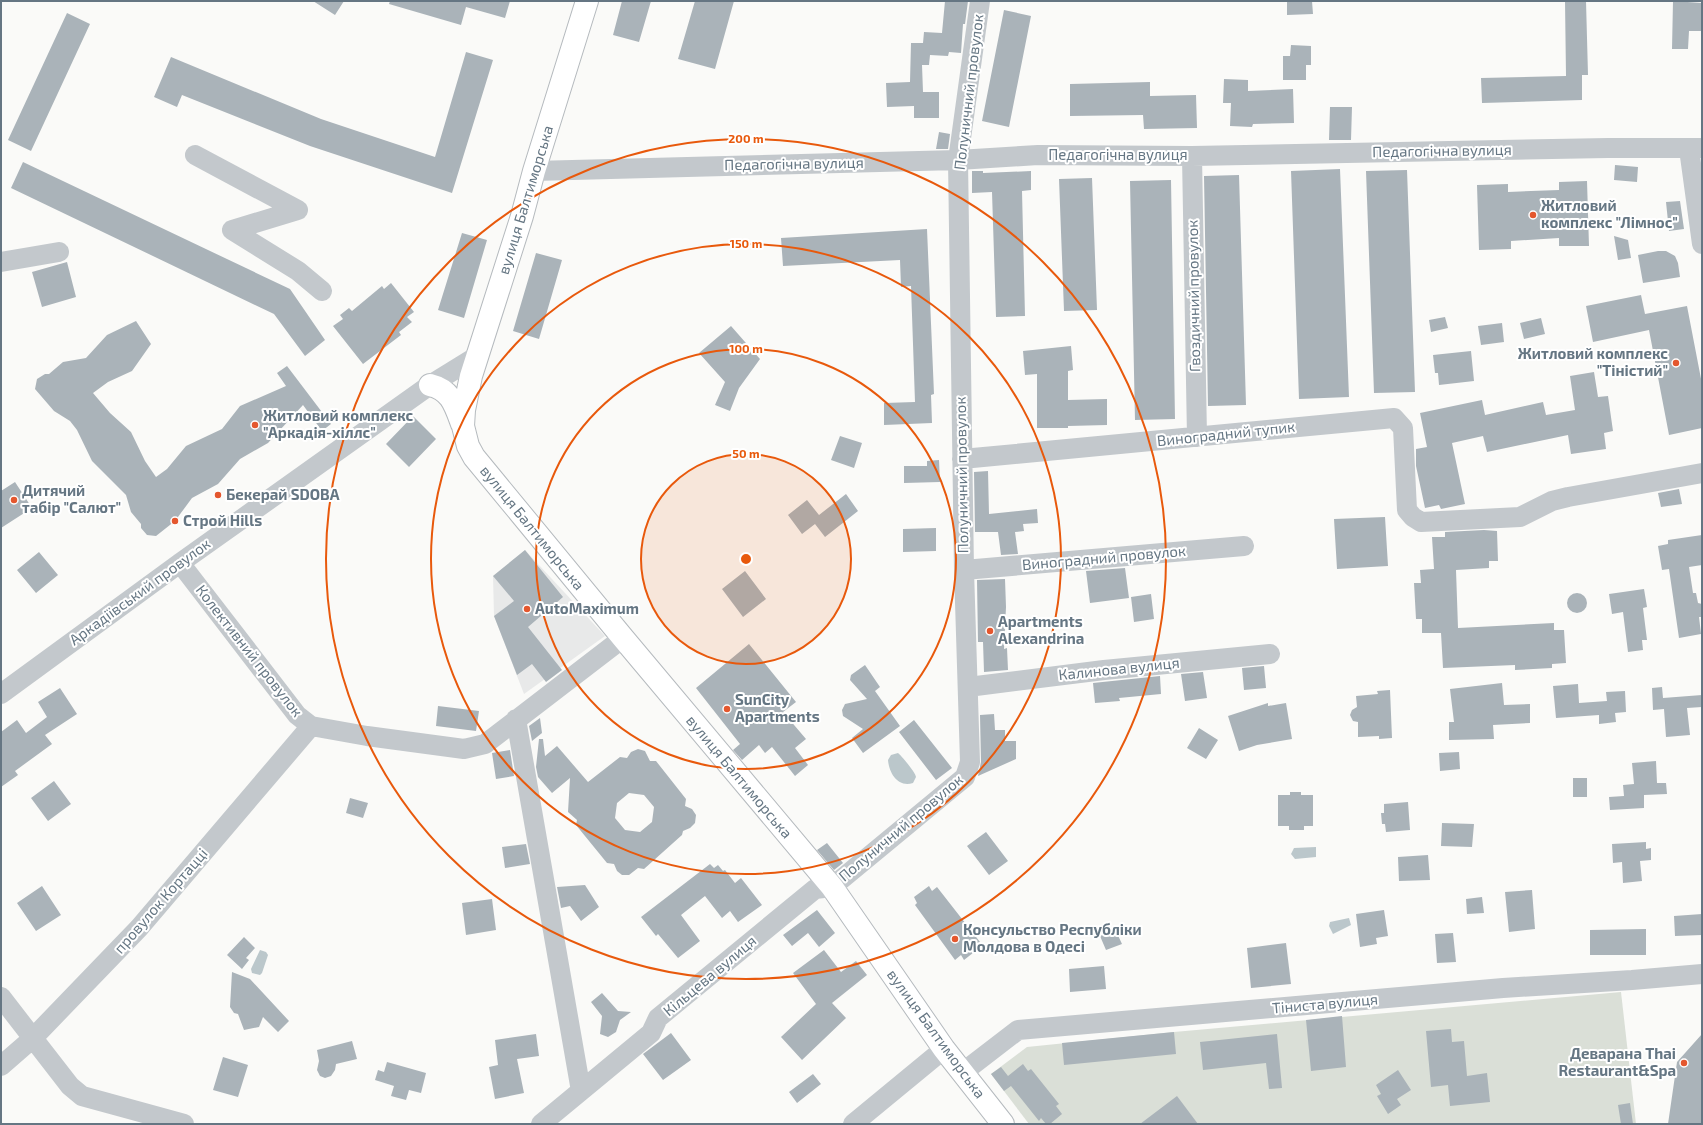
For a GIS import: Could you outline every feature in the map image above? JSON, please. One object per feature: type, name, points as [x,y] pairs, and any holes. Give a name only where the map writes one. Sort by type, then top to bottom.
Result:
[{"type":"main road","name":"вулиця Балтиморська","points":[[587,1],[466,395],[463,426],[468,446],[474,457],[623,638],[832,887],[944,1049],[1003,1124]]},
{"type":"main road","points":[[430,384],[439,387],[451,396],[463,426]]},
{"type":"street","name":"Полуничний провулок","points":[[832,887],[966,777],[970,762],[964,570],[958,160],[980,1]]},
{"type":"street","name":"Педагогічна вулиця","points":[[534,171],[958,160],[1038,155],[1192,156],[1608,148],[1695,149]]},
{"type":"street","points":[[1695,149],[1702,244]]},
{"type":"street","points":[[195,155],[298,210],[232,230],[298,272],[322,291]]},
{"type":"street","name":"Гвоздичний провулок","points":[[1192,156],[1197,437]]},
{"type":"street","points":[[1,262],[59,252]]},
{"type":"street","name":"Аркадіївський провулок","points":[[1,694],[180,563],[430,384],[477,356]]},
{"type":"street","name":"Виноградний тупик","points":[[962,459],[1394,418],[1403,428],[1407,510],[1413,517],[1421,522],[1520,517],[1552,501],[1568,497],[1702,473]]},
{"type":"street","name":"Виноградний провулок","points":[[964,570],[1244,546]]},
{"type":"street","name":"Колективний провулок","points":[[180,563],[297,715],[311,726],[367,736],[464,749],[485,744],[623,638]]},
{"type":"street","name":"Калинова вулиця","points":[[968,687],[1104,670],[1270,654]]},
{"type":"street","points":[[516,720],[581,1091]]},
{"type":"street","name":"провулок Кортацці","points":[[1,1066],[32,1039],[139,928],[311,726]]},
{"type":"street","name":"Кільцева вулиця","points":[[541,1124],[651,1033],[658,1018],[815,889],[832,887]]},
{"type":"street","name":"Тіниста вулиця","points":[[962,1073],[1018,1030],[1503,988],[1702,974]]},
{"type":"street","points":[[1,997],[32,1039],[70,1086],[82,1096],[184,1124]]},
{"type":"street","points":[[853,1124],[944,1049]]},
{"type":"shaded area","points":[[525,550],[605,636],[524,694],[494,616],[493,576]]},
{"type":"shaded area","points":[[898,753],[908,764],[916,777],[913,783],[908,784],[899,781],[890,770],[888,760],[891,755]]},
{"type":"shaded area","points":[[1316,847],[1316,857],[1295,859],[1291,854],[1294,848]]},
{"type":"shaded area","points":[[1349,918],[1351,925],[1333,934],[1329,926],[1330,922]]},
{"type":"shaded area","points":[[260,950],[266,952],[268,955],[260,975],[252,973],[251,969]]},
{"type":"shaded area","points":[[1621,992],[1636,1124],[1029,1124],[991,1074],[1027,1047],[1174,1032]]},
{"type":"building","points":[[313,1],[344,1],[335,15]]},
{"type":"building","points":[[390,1],[510,1],[505,18],[466,7],[461,25],[389,4]]},
{"type":"building","points":[[622,1],[651,1],[639,42],[613,35]]},
{"type":"building","points":[[695,1],[734,1],[715,69],[678,59]]},
{"type":"building","points":[[945,1],[968,1],[965,24],[963,24],[961,53],[949,52],[948,56],[930,55],[929,65],[922,65],[923,92],[939,92],[939,118],[914,118],[914,106],[887,107],[886,83],[910,82],[911,43],[923,43],[924,32],[942,33]]},
{"type":"building","points":[[1287,1],[1312,1],[1313,14],[1287,15]]},
{"type":"building","points":[[1565,1],[1586,1],[1588,75],[1582,75],[1582,100],[1482,103],[1481,78],[1566,76]]},
{"type":"building","points":[[1673,1],[1702,3],[1702,31],[1689,31],[1688,49],[1672,49]]},
{"type":"building","points":[[1004,10],[1031,16],[1009,127],[982,121]]},
{"type":"building","points":[[67,13],[90,24],[31,151],[8,140]]},
{"type":"building","points":[[1291,45],[1311,46],[1311,65],[1306,65],[1306,80],[1283,80],[1283,56],[1290,56]]},
{"type":"building","points":[[466,52],[493,60],[452,193],[310,146],[182,95],[177,107],[154,97],[171,57],[321,119],[435,157]]},
{"type":"building","points":[[1224,79],[1248,80],[1248,91],[1293,89],[1294,123],[1253,124],[1252,127],[1230,126],[1231,103],[1223,103]]},
{"type":"building","points":[[1150,82],[1150,96],[1196,95],[1197,128],[1144,129],[1143,115],[1070,116],[1070,84]]},
{"type":"building","points":[[1330,107],[1352,107],[1351,140],[1329,140]]},
{"type":"building","points":[[939,132],[950,134],[948,149],[936,149]]},
{"type":"building","points":[[23,162],[290,289],[325,340],[305,356],[274,314],[11,188]]},
{"type":"building","points":[[1615,165],[1638,167],[1637,182],[1614,180]]},
{"type":"building","points":[[1340,169],[1349,397],[1299,399],[1291,171]]},
{"type":"building","points":[[1407,170],[1415,392],[1374,393],[1366,171]]},
{"type":"building","points":[[972,171],[983,171],[983,173],[1031,171],[1031,190],[1022,191],[1025,316],[996,317],[992,192],[972,193]]},
{"type":"building","points":[[1239,175],[1246,405],[1208,406],[1204,176]]},
{"type":"building","points":[[1092,178],[1097,310],[1064,311],[1059,179]]},
{"type":"building","points":[[1171,180],[1175,419],[1135,420],[1130,181]]},
{"type":"building","name":"Житловий комплекс \"Лімнос\"","points":[[1587,181],[1589,246],[1559,246],[1559,238],[1511,241],[1511,249],[1479,250],[1477,185],[1508,184],[1508,192],[1559,190],[1559,182]]},
{"type":"building","points":[[1680,201],[1684,229],[1669,231],[1666,202]]},
{"type":"building","points":[[927,229],[934,394],[931,395],[932,423],[884,425],[884,403],[915,402],[911,286],[901,287],[900,260],[783,266],[781,238]]},
{"type":"building","points":[[462,233],[487,240],[464,318],[438,310]]},
{"type":"building","points":[[1614,236],[1628,240],[1631,258],[1618,260]]},
{"type":"building","points":[[1666,251],[1675,256],[1678,263],[1680,277],[1643,283],[1638,255]]},
{"type":"building","points":[[536,253],[562,260],[539,339],[513,331]]},
{"type":"building","points":[[67,262],[76,297],[42,307],[32,272]]},
{"type":"building","points":[[391,283],[414,312],[407,317],[412,322],[399,332],[401,335],[363,364],[333,326],[343,319],[340,315],[349,308],[352,311],[382,286],[384,289]]},
{"type":"building","name":"Житловий комплекс \"Тіністий\"","points":[[1641,295],[1645,314],[1687,306],[1702,384],[1702,428],[1669,435],[1649,330],[1593,342],[1586,306]]},
{"type":"building","points":[[1445,317],[1448,328],[1431,332],[1429,320]]},
{"type":"building","points":[[1541,318],[1545,334],[1524,339],[1520,323]]},
{"type":"building","name":"Житловий комплекс \"Аркадія-хіллс\"","points":[[136,321],[151,344],[132,371],[108,382],[93,393],[110,413],[131,432],[145,461],[156,477],[167,469],[186,446],[222,429],[240,406],[286,386],[277,373],[287,366],[331,424],[322,431],[303,405],[268,443],[240,459],[218,484],[192,498],[175,521],[156,536],[147,535],[141,528],[141,524],[131,512],[126,495],[92,461],[77,430],[70,421],[54,411],[35,389],[37,379],[45,374],[49,374],[63,362],[86,358],[107,335]]},
{"type":"building","points":[[1502,323],[1504,342],[1481,345],[1478,326]]},
{"type":"building","points":[[731,326],[760,359],[739,388],[730,411],[715,405],[725,382],[699,353]]},
{"type":"building","points":[[1071,346],[1073,370],[1068,371],[1068,400],[1107,399],[1107,425],[1068,426],[1068,428],[1037,428],[1037,374],[1025,375],[1023,351]]},
{"type":"building","points":[[1471,351],[1474,381],[1439,385],[1438,373],[1435,373],[1433,355]]},
{"type":"building","points":[[1594,372],[1598,397],[1608,396],[1613,431],[1604,433],[1606,449],[1571,454],[1568,435],[1487,452],[1483,436],[1452,443],[1465,504],[1441,509],[1439,505],[1425,508],[1416,466],[1416,449],[1427,447],[1420,413],[1482,400],[1485,415],[1543,402],[1546,415],[1575,410],[1570,376]]},
{"type":"building","points":[[413,416],[436,439],[409,467],[386,444]]},
{"type":"building","points":[[840,436],[862,443],[854,468],[831,460]]},
{"type":"building","points":[[939,460],[940,482],[904,483],[904,466],[927,466],[927,461]]},
{"type":"building","points":[[988,471],[989,514],[1037,509],[1038,523],[1023,524],[1024,531],[1015,532],[1018,554],[1001,555],[998,532],[975,532],[974,472]]},
{"type":"building","name":"Дитячий табір \"Салют\"","points":[[15,482],[32,508],[1,528],[1,491]]},
{"type":"building","points":[[1679,489],[1682,504],[1661,507],[1658,493]]},
{"type":"building","points":[[846,494],[858,511],[825,537],[815,524],[802,534],[788,515],[807,500],[819,515]]},
{"type":"building","points":[[1385,517],[1388,566],[1337,569],[1334,519]]},
{"type":"building","points":[[936,528],[936,551],[903,552],[903,529]]},
{"type":"building","points":[[1484,530],[1497,531],[1498,561],[1489,561],[1489,568],[1456,570],[1458,628],[1554,623],[1554,630],[1564,630],[1566,663],[1552,664],[1552,668],[1515,670],[1515,665],[1443,668],[1441,633],[1422,633],[1422,619],[1416,619],[1414,583],[1421,583],[1420,570],[1434,569],[1432,537],[1445,537],[1445,532]]},
{"type":"building","points":[[1702,535],[1702,565],[1689,567],[1693,593],[1696,593],[1698,603],[1702,604],[1702,617],[1699,617],[1701,634],[1679,638],[1669,569],[1662,570],[1658,546],[1668,544],[1668,540]]},
{"type":"building","name":"AutoMaximum","points":[[525,550],[563,597],[528,627],[562,670],[546,682],[532,664],[517,675],[494,616],[514,601],[493,576]]},
{"type":"building","points":[[39,552],[58,575],[36,593],[17,570]]},
{"type":"building","points":[[1125,568],[1129,598],[1090,603],[1086,571]]},
{"type":"building","points":[[745,571],[766,599],[743,617],[722,589]]},
{"type":"building","points":[[1005,579],[1006,607],[1004,649],[1007,648],[1008,670],[984,672],[983,642],[978,642],[977,580]]},
{"type":"building","points":[[1644,589],[1647,607],[1643,608],[1647,640],[1642,640],[1643,650],[1628,652],[1623,612],[1612,614],[1609,594]]},
{"type":"building","points":[[1577,593],[1584,596],[1587,603],[1584,610],[1577,613],[1570,610],[1567,603],[1570,596]]},
{"type":"building","points":[[1151,594],[1154,619],[1134,622],[1131,597]]},
{"type":"building","points":[[749,644],[796,702],[783,712],[806,739],[795,748],[808,765],[795,776],[772,747],[765,753],[759,745],[742,760],[733,750],[740,744],[696,688]]},
{"type":"building","points":[[865,665],[880,687],[875,691],[900,726],[863,753],[852,738],[863,729],[843,716],[842,710],[845,704],[867,699],[850,680],[851,675]]},
{"type":"building","points":[[1264,666],[1266,688],[1244,690],[1242,668]]},
{"type":"building","points":[[1203,672],[1207,698],[1185,701],[1181,674]]},
{"type":"building","points":[[1160,676],[1161,694],[1119,698],[1120,701],[1095,703],[1093,683]]},
{"type":"building","points":[[1502,683],[1504,705],[1530,704],[1530,723],[1493,725],[1494,739],[1449,740],[1449,722],[1454,722],[1450,689]]},
{"type":"building","points":[[1578,684],[1579,703],[1607,701],[1606,692],[1625,691],[1626,712],[1615,713],[1616,722],[1599,724],[1599,715],[1556,718],[1553,686]]},
{"type":"building","points":[[1662,687],[1663,698],[1702,695],[1702,707],[1687,708],[1690,735],[1666,737],[1664,709],[1653,710],[1652,688]]},
{"type":"building","points":[[60,688],[77,714],[45,735],[52,744],[15,771],[18,775],[1,787],[1,732],[17,720],[26,733],[47,717],[38,702]]},
{"type":"building","points":[[1390,690],[1392,738],[1379,739],[1379,736],[1358,737],[1358,722],[1353,721],[1350,715],[1352,710],[1357,707],[1356,696],[1378,694],[1377,691]]},
{"type":"building","points":[[1268,703],[1268,706],[1286,703],[1292,739],[1257,745],[1239,751],[1228,716]]},
{"type":"building","points":[[438,706],[479,711],[476,731],[436,726]]},
{"type":"building","points":[[994,714],[995,730],[1005,730],[1005,741],[1016,741],[1016,759],[978,776],[981,762],[980,715]]},
{"type":"building","points":[[540,718],[542,733],[532,741],[529,726]]},
{"type":"building","points":[[914,720],[952,768],[936,780],[899,732]]},
{"type":"building","points":[[1199,728],[1218,740],[1206,759],[1187,748]]},
{"type":"building","points":[[539,739],[543,739],[545,756],[557,746],[588,782],[620,757],[627,758],[631,752],[638,749],[645,751],[650,761],[656,761],[686,799],[685,806],[692,809],[696,815],[695,823],[690,828],[683,831],[682,835],[644,869],[638,868],[629,875],[622,875],[617,871],[614,864],[607,863],[576,825],[577,820],[568,812],[570,778],[552,793],[538,777],[536,767]],"holes":[[[629,793],[644,795],[654,807],[652,822],[640,832],[625,830],[615,818],[617,803]]]},
{"type":"building","points":[[510,750],[514,776],[496,779],[492,753]]},
{"type":"building","points":[[1459,752],[1460,769],[1440,771],[1439,753]]},
{"type":"building","points":[[1656,761],[1657,783],[1666,783],[1667,794],[1644,795],[1644,808],[1610,810],[1609,797],[1624,796],[1623,785],[1634,784],[1632,763]]},
{"type":"building","points":[[1573,778],[1587,778],[1587,797],[1573,797]]},
{"type":"building","points":[[54,781],[71,804],[48,821],[31,798]]},
{"type":"building","points":[[1290,792],[1301,792],[1301,795],[1313,795],[1313,826],[1304,826],[1304,830],[1289,830],[1289,826],[1278,826],[1278,795],[1290,795]]},
{"type":"building","points":[[350,798],[368,803],[363,818],[346,813]]},
{"type":"building","points":[[1408,802],[1410,830],[1386,832],[1385,824],[1382,824],[1381,813],[1384,813],[1384,804]]},
{"type":"building","points":[[1442,823],[1474,824],[1472,847],[1441,846]]},
{"type":"building","points":[[986,832],[1008,861],[989,875],[967,846]]},
{"type":"building","points":[[1646,842],[1646,849],[1651,848],[1651,860],[1640,861],[1642,881],[1623,883],[1622,862],[1613,863],[1612,844]]},
{"type":"building","points":[[827,843],[843,863],[834,870],[817,850]]},
{"type":"building","points":[[526,844],[530,864],[505,868],[502,847]]},
{"type":"building","points":[[1428,855],[1430,880],[1399,881],[1398,857]]},
{"type":"building","points":[[710,864],[714,868],[718,865],[723,871],[725,870],[735,883],[741,878],[762,905],[738,922],[730,911],[722,918],[705,896],[681,915],[700,941],[678,958],[658,934],[656,936],[641,917]]},
{"type":"building","points":[[585,885],[599,907],[581,921],[570,906],[561,908],[557,887]]},
{"type":"building","points":[[42,886],[61,915],[36,931],[17,903]]},
{"type":"building","points":[[929,886],[932,891],[937,887],[980,942],[975,945],[978,949],[964,960],[961,955],[955,960],[915,905],[917,903],[914,897]]},
{"type":"building","points":[[1532,890],[1535,929],[1509,932],[1505,892]]},
{"type":"building","points":[[1482,897],[1484,913],[1467,914],[1466,899]]},
{"type":"building","points":[[492,899],[496,930],[466,935],[462,903]]},
{"type":"building","points":[[817,910],[835,933],[819,947],[808,933],[792,946],[783,935]]},
{"type":"building","points":[[1384,910],[1388,936],[1376,938],[1377,944],[1360,947],[1356,914]]},
{"type":"building","points":[[1702,914],[1702,935],[1675,936],[1674,916]]},
{"type":"building","points":[[1115,929],[1122,944],[1106,950],[1100,936]]},
{"type":"building","points":[[1646,929],[1646,955],[1590,955],[1590,930]]},
{"type":"building","points":[[1453,933],[1456,962],[1437,963],[1435,934]]},
{"type":"building","points":[[244,937],[255,948],[246,958],[249,960],[242,969],[227,955]]},
{"type":"building","points":[[1286,943],[1291,984],[1251,988],[1247,948]]},
{"type":"building","points":[[824,950],[841,972],[856,961],[867,975],[832,1003],[846,1018],[802,1060],[781,1037],[816,1004],[793,973]]},
{"type":"building","points":[[1104,966],[1106,989],[1070,992],[1069,969]]},
{"type":"building","points":[[232,972],[250,979],[289,1021],[278,1032],[263,1017],[259,1027],[244,1030],[238,1014],[234,1013],[230,1007]]},
{"type":"building","points":[[602,993],[618,1011],[631,1012],[620,1020],[616,1032],[608,1037],[600,1034],[602,1016],[591,1002]]},
{"type":"building","points":[[1342,1016],[1346,1067],[1311,1071],[1306,1020]]},
{"type":"building","points":[[1451,1029],[1452,1042],[1464,1041],[1467,1076],[1487,1073],[1490,1102],[1450,1106],[1448,1085],[1431,1087],[1426,1031]]},
{"type":"building","points":[[1174,1032],[1176,1054],[1064,1065],[1062,1043]]},
{"type":"building","points":[[671,1033],[691,1060],[663,1080],[643,1054]]},
{"type":"building","points":[[536,1034],[539,1056],[517,1059],[524,1093],[495,1099],[489,1067],[498,1065],[495,1040]]},
{"type":"building","points":[[1277,1034],[1282,1088],[1269,1089],[1266,1063],[1203,1070],[1200,1042]]},
{"type":"building","points":[[1702,1034],[1702,1124],[1668,1124],[1677,1062]]},
{"type":"building","points":[[352,1041],[357,1059],[336,1064],[335,1070],[331,1076],[325,1078],[320,1076],[317,1070],[319,1061],[317,1050]]},
{"type":"building","points":[[223,1057],[248,1065],[238,1097],[213,1090]]},
{"type":"building","points":[[387,1062],[426,1073],[421,1093],[409,1090],[406,1100],[391,1096],[394,1086],[375,1080],[378,1070],[384,1072]]},
{"type":"building","points":[[1023,1064],[1028,1071],[1031,1069],[1059,1104],[1056,1106],[1062,1114],[1050,1124],[1046,1124],[1041,1118],[1039,1121],[1011,1086],[1004,1091],[991,1074],[1001,1067],[1008,1076]]},
{"type":"building","points":[[1398,1070],[1411,1090],[1397,1099],[1401,1105],[1388,1114],[1377,1096],[1381,1094],[1376,1085]]},
{"type":"building","points":[[813,1074],[821,1084],[797,1103],[789,1092]]},
{"type":"building","points":[[1177,1096],[1198,1124],[1140,1124]]},
{"type":"building","points":[[1630,1103],[1633,1124],[1621,1124],[1618,1105]]},
{"type":"place","name":"Житловий комплекс \"Лімнос\"","points":[[1533,215]]},
{"type":"place","name":"Житловий комплекс \"Тіністий\"","points":[[1676,363]]},
{"type":"place","name":"Житловий комплекс \"Аркадія-хіллс\"","points":[[255,425]]},
{"type":"place","name":"Бекерай SDOBA","points":[[218,495]]},
{"type":"place","name":"Дитячий табір \"Салют\"","points":[[14,500]]},
{"type":"place","name":"Строй Hills","points":[[175,521]]},
{"type":"place","name":"AutoMaximum","points":[[527,609]]},
{"type":"place","name":"Apartments Alexandrina","points":[[990,631]]},
{"type":"place","name":"SunCity Apartments","points":[[727,709]]},
{"type":"place","name":"Консульство Республіки Молдова в Одесі","points":[[955,939]]},
{"type":"place","name":"Деварана Thai Restaurant&Spa","points":[[1684,1063]]}]
